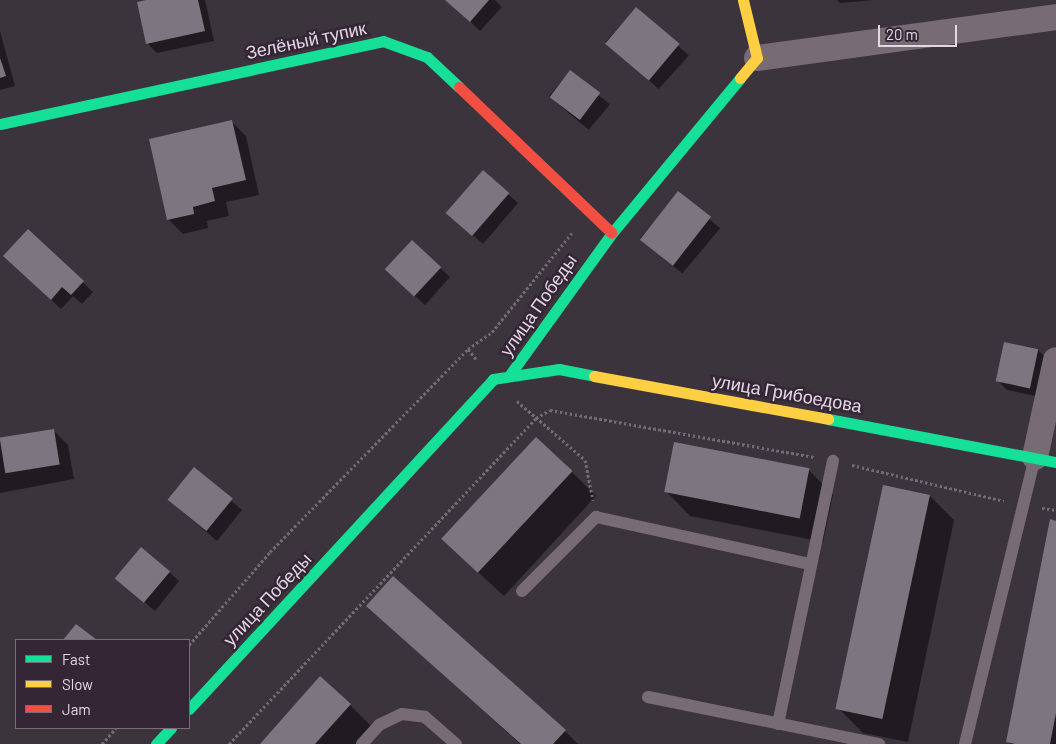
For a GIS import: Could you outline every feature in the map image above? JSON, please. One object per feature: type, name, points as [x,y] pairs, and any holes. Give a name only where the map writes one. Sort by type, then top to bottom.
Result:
[{"type":"street","points":[[743,0],[757,58],[1056,17]]},
{"type":"street","name":"Зелёный тупик","points":[[0,124],[383,41],[427,57],[612,233]]},
{"type":"street","name":"улица Победы","points":[[190,708],[493,379],[511,373],[612,233],[757,58]]},
{"type":"street","points":[[1045,459],[1056,360]]},
{"type":"street","name":"улица Грибоедова","points":[[511,373],[559,369],[1045,459]]},
{"type":"street","points":[[156,744],[170,729]]},
{"type":"lane","points":[[965,744],[1045,459]]},
{"type":"lane","points":[[778,724],[833,461]]},
{"type":"lane","points":[[522,591],[596,518],[810,564]]},
{"type":"lane","points":[[648,697],[860,742],[879,744]]},
{"type":"lane","points":[[362,744],[380,725],[402,714],[424,718],[456,744]]},
{"type":"path","points":[[190,644],[277,545],[468,349],[492,332],[572,234],[595,216]]},
{"type":"path","points":[[493,379],[585,460],[596,518]]},
{"type":"path","points":[[102,744],[115,729]]},
{"type":"building","points":[[146,0],[198,0],[205,31],[146,44],[137,2]]},
{"type":"building","points":[[445,0],[489,0],[470,22]]},
{"type":"building","points":[[636,7],[680,44],[649,80],[605,44]]},
{"type":"building","points":[[0,58],[6,76],[0,78]]},
{"type":"building","points":[[570,70],[600,93],[580,120],[550,97]]},
{"type":"building","points":[[232,120],[246,180],[212,188],[215,201],[193,207],[194,214],[167,220],[149,139]]},
{"type":"building","points":[[483,170],[509,193],[472,236],[446,213]]},
{"type":"building","points":[[678,191],[711,217],[673,266],[640,240]]},
{"type":"building","points":[[28,229],[84,281],[71,295],[62,287],[51,300],[3,256]]},
{"type":"building","points":[[412,240],[441,267],[414,297],[385,269]]},
{"type":"building","points":[[1004,342],[1038,349],[1030,388],[996,381]]},
{"type":"building","points":[[54,429],[60,465],[5,473],[0,438]]},
{"type":"building","points":[[536,437],[573,471],[478,573],[441,539]]},
{"type":"building","points":[[674,442],[809,468],[800,518],[664,492]]},
{"type":"building","points":[[194,467],[233,498],[206,531],[168,500]]},
{"type":"building","points":[[883,485],[930,495],[882,719],[835,709]]},
{"type":"building","points":[[1050,519],[1056,521],[1056,713],[1050,744],[1015,744],[1006,742]]},
{"type":"building","points":[[141,547],[170,571],[144,603],[115,578]]},
{"type":"building","points":[[393,576],[566,730],[553,744],[521,744],[366,606]]},
{"type":"building","points":[[76,624],[96,639],[64,639]]},
{"type":"building","points":[[320,676],[351,704],[315,744],[260,744]]},
{"type":"traffic: fast","points":[[0,124],[383,41],[427,57],[459,87]]},
{"type":"traffic: fast","points":[[511,373],[612,233],[740,78]]},
{"type":"traffic: fast","points":[[190,708],[493,379],[559,369],[594,376]]},
{"type":"traffic: fast","points":[[828,419],[1056,462]]},
{"type":"traffic: fast","points":[[156,744],[170,729]]},
{"type":"traffic: slow","points":[[740,78],[757,58],[743,0]]},
{"type":"traffic: slow","points":[[594,376],[828,419]]},
{"type":"traffic: jam","points":[[459,87],[612,233]]}]
